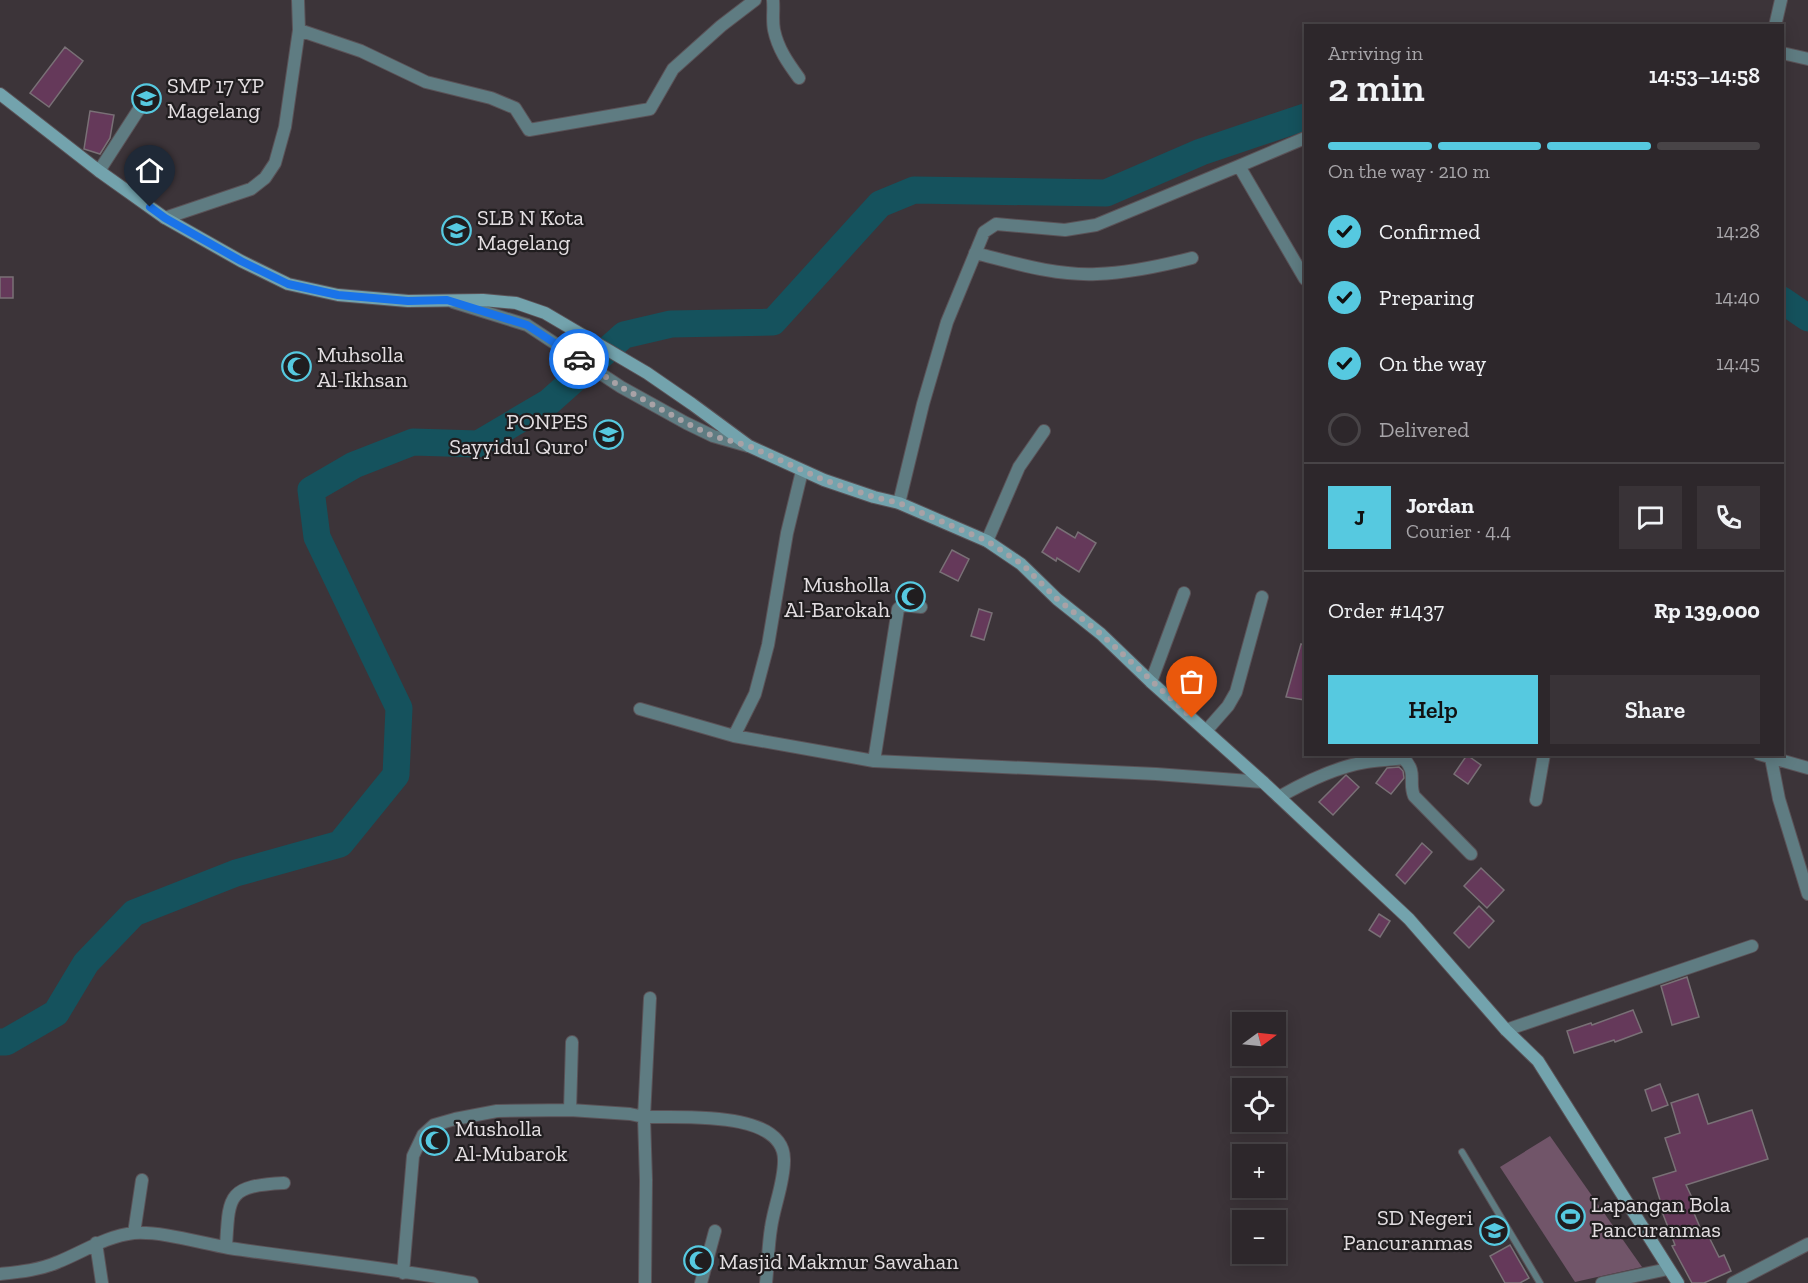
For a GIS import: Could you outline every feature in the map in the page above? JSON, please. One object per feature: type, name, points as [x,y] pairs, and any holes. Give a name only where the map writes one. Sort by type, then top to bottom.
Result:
[{"type":"street","points":[[165,218],[251,189],[265,178],[275,163],[285,127],[299,30],[298,0]]},
{"type":"street","points":[[299,30],[361,51],[426,82],[507,104],[515,108],[529,130],[650,109],[673,69],[721,26],[755,0]]},
{"type":"street","points":[[773,0],[773,28],[777,42],[781,52],[799,78]]},
{"type":"street","points":[[1775,24],[1781,0]]},
{"type":"street","points":[[1784,53],[1808,59]]},
{"type":"street","points":[[0,94],[99,171],[165,218],[241,261],[288,284],[338,295],[408,301],[516,303],[545,313],[647,373],[749,446]]},
{"type":"street","points":[[99,171],[141,105]]},
{"type":"street","points":[[899,503],[923,404],[947,322],[984,231],[996,224],[1065,231],[1096,225],[1239,166],[1303,143]]},
{"type":"street","points":[[1239,166],[1304,277]]},
{"type":"street","points":[[975,253],[1032,268],[1062,273],[1096,274],[1160,266],[1192,258]]},
{"type":"street","points":[[447,300],[527,325],[621,387],[713,436],[749,446],[802,471],[874,497],[899,503],[987,541],[1022,564],[1057,599],[1101,634],[1263,782],[1409,919],[1506,1030],[1538,1060],[1678,1283]]},
{"type":"street","points":[[987,541],[1019,467],[1044,431]]},
{"type":"street","points":[[734,736],[755,694],[768,645],[787,533],[802,471]]},
{"type":"street","points":[[1151,682],[1184,593]]},
{"type":"street","points":[[1206,731],[1228,706],[1236,692],[1262,597]]},
{"type":"street","points":[[874,761],[898,609],[903,605],[921,607]]},
{"type":"street","points":[[640,709],[734,736],[874,761],[1156,774],[1263,782]]},
{"type":"street","points":[[1279,797],[1366,758],[1405,756],[1412,771],[1414,796],[1471,854]]},
{"type":"street","points":[[1536,800],[1544,756]]},
{"type":"street","points":[[1765,756],[1808,768]]},
{"type":"street","points":[[1765,756],[1808,894]]},
{"type":"street","points":[[1506,1030],[1752,946]]},
{"type":"street","points":[[645,1283],[644,1117],[650,998]]},
{"type":"street","points":[[570,1110],[572,1042]]},
{"type":"street","points":[[396,1276],[413,1156],[423,1136],[434,1125],[497,1111],[570,1110],[644,1117],[732,1119],[773,1135],[779,1142],[784,1160],[770,1230],[766,1283]]},
{"type":"street","points":[[134,1233],[142,1180]]},
{"type":"street","points":[[226,1247],[228,1206],[233,1197],[244,1188],[284,1183]]},
{"type":"street","points":[[701,1283],[715,1231]]},
{"type":"street","points":[[0,1274],[57,1263],[96,1243],[134,1233],[396,1276],[418,1273],[472,1283]]},
{"type":"street","points":[[96,1243],[102,1283]]},
{"type":"street","points":[[1733,1283],[1808,1245]]},
{"type":"street","points":[[1602,1283],[1668,1269]]},
{"type":"lane","points":[[1462,1152],[1540,1283]]},
{"type":"shaded area","name":"Lapangan Bola Pancuranmas","points":[[1550,1136],[1642,1267],[1575,1282],[1500,1167]]},
{"type":"building","points":[[65,47],[83,61],[49,107],[30,93]]},
{"type":"building","points":[[90,111],[114,115],[110,138],[100,154],[84,149]]},
{"type":"building","points":[[0,277],[13,277],[13,298],[0,298]]},
{"type":"building","points":[[1057,527],[1075,538],[1078,532],[1096,543],[1079,572],[1057,558],[1056,561],[1042,552]]},
{"type":"building","points":[[952,550],[969,559],[958,581],[940,572]]},
{"type":"building","points":[[979,609],[992,613],[984,640],[971,636]]},
{"type":"building","points":[[1301,644],[1304,645],[1304,700],[1286,697]]},
{"type":"building","points":[[1466,756],[1481,765],[1468,784],[1454,774]]},
{"type":"building","points":[[1399,767],[1403,771],[1404,778],[1391,794],[1376,783],[1387,768]]},
{"type":"building","points":[[1346,775],[1359,787],[1333,815],[1319,802]]},
{"type":"building","points":[[1422,843],[1432,852],[1405,884],[1396,875]]},
{"type":"building","points":[[1481,868],[1504,890],[1487,908],[1464,886]]},
{"type":"building","points":[[1479,906],[1494,921],[1469,948],[1454,933]]},
{"type":"building","points":[[1379,914],[1390,921],[1380,937],[1369,930]]},
{"type":"building","points":[[1687,977],[1699,1017],[1672,1025],[1661,986]]},
{"type":"building","points":[[1633,1010],[1642,1032],[1574,1053],[1567,1031],[1591,1023],[1592,1025]]},
{"type":"building","points":[[1660,1084],[1668,1105],[1652,1111],[1645,1090]]},
{"type":"building","points":[[1698,1094],[1708,1124],[1752,1110],[1768,1159],[1686,1185],[1695,1204],[1691,1206],[1702,1232],[1706,1231],[1719,1257],[1724,1255],[1731,1271],[1704,1283],[1692,1283],[1672,1246],[1675,1245],[1659,1204],[1661,1203],[1653,1178],[1676,1171],[1665,1138],[1680,1133],[1671,1103]]},
{"type":"building","points":[[1510,1245],[1529,1278],[1520,1283],[1505,1283],[1490,1256]]},
{"type":"waterway","points":[[0,1042],[6,1042],[56,1013],[86,963],[134,913],[236,873],[340,844],[396,775],[399,708],[317,537],[311,490],[354,465],[413,442],[478,444],[549,402],[624,335],[671,324],[773,322],[880,204],[914,190],[1106,193],[1201,152],[1304,117]]},
{"type":"waterway","points":[[1784,301],[1808,318]]},
{"type":"way so far","points":[[579,359],[621,387],[713,436],[749,446],[824,480],[899,503],[987,541],[1022,564],[1057,599],[1101,634],[1192,718]]},
{"type":"place","name":"SMP 17 YP Magelang","points":[[146,98]]},
{"type":"place","name":"SLB N Kota Magelang","points":[[456,230]]},
{"type":"place","name":"Muhsolla Al-Ikhsan","points":[[296,367]]},
{"type":"place","name":"PONPES Sayyidul Quro'","points":[[609,434]]},
{"type":"place","name":"Musholla Al-Barokah","points":[[911,597]]},
{"type":"place","name":"Musholla Al-Mubarok","points":[[434,1141]]},
{"type":"place","name":"Lapangan Bola Pancuranmas","points":[[1570,1217]]},
{"type":"place","name":"SD Negeri Pancuranmas","points":[[1494,1230]]},
{"type":"place","name":"Masjid Makmur Sawahan","points":[[698,1261]]},
{"type":"route","points":[[150,207],[165,218],[241,261],[288,284],[338,295],[408,301],[447,300],[527,325],[579,359]]}]
